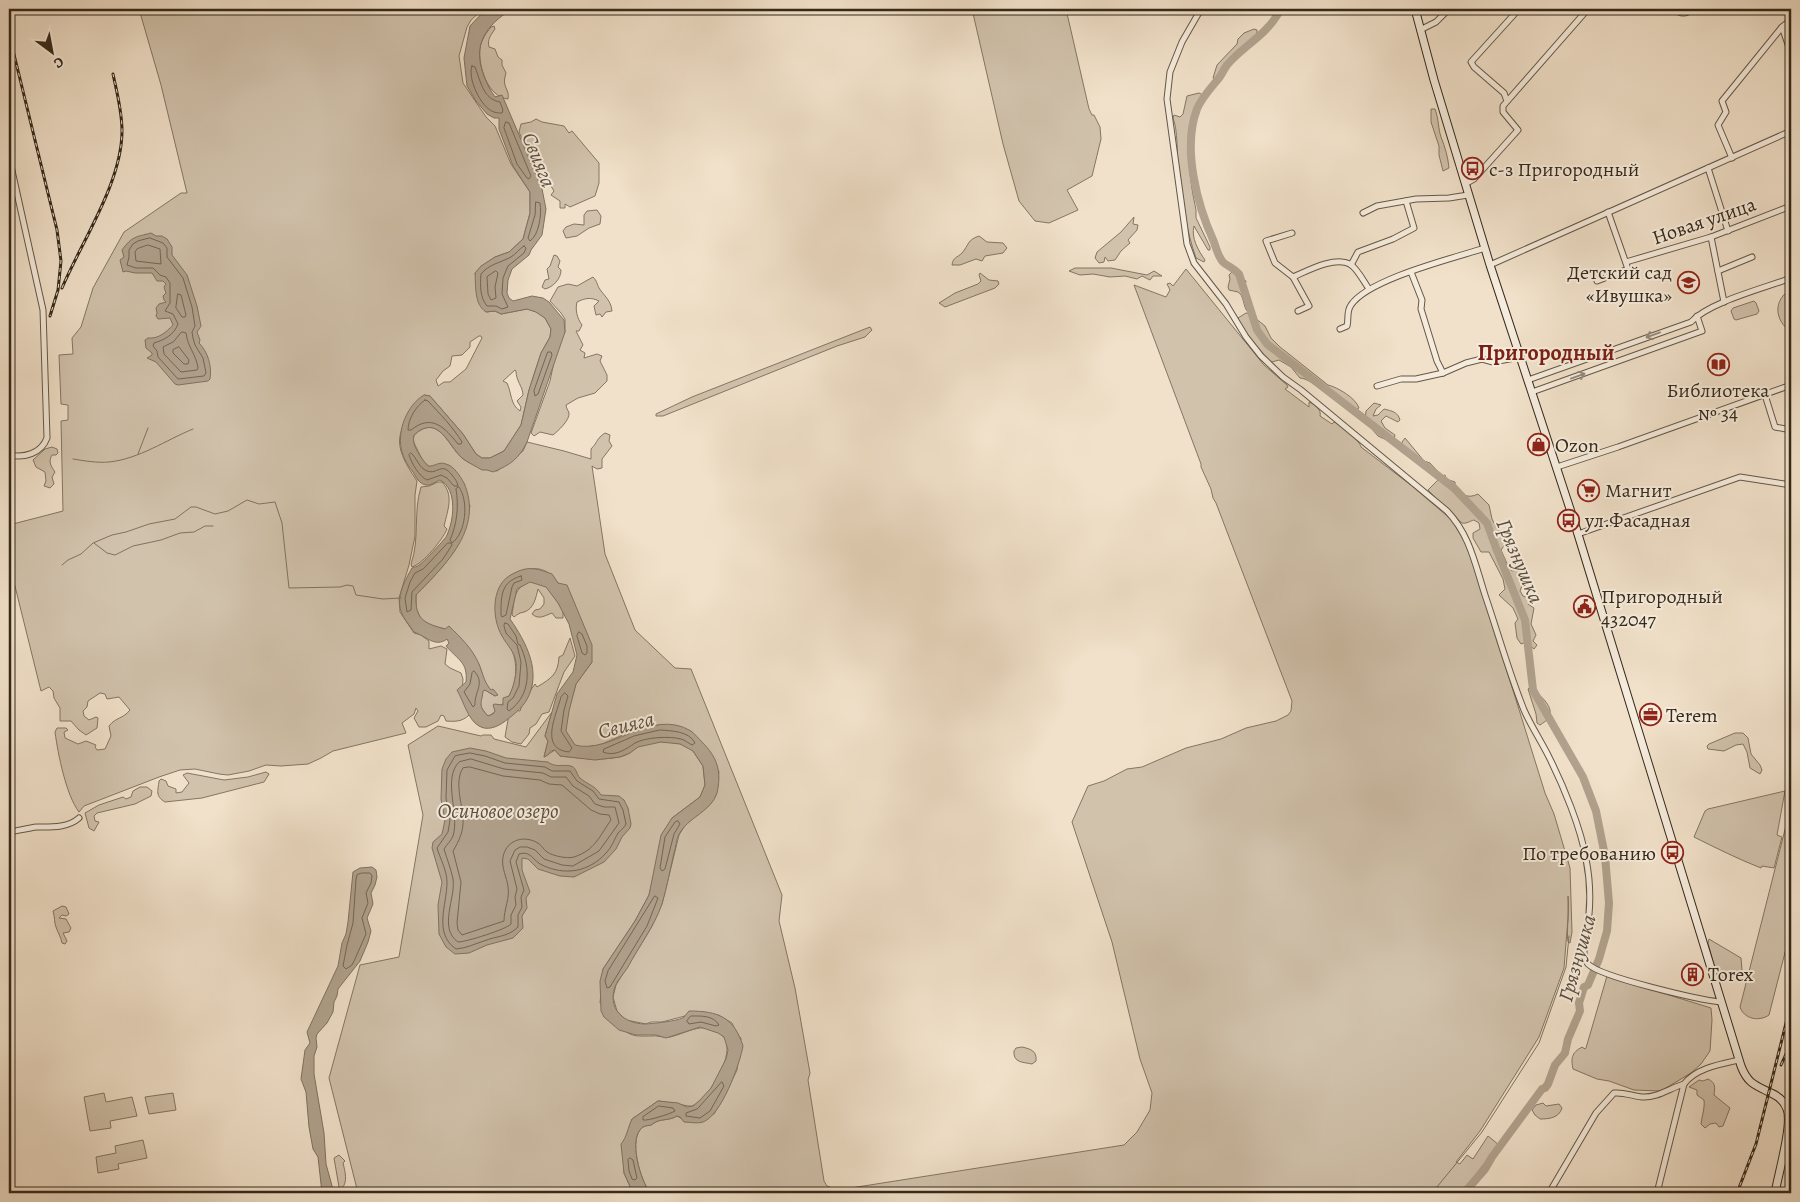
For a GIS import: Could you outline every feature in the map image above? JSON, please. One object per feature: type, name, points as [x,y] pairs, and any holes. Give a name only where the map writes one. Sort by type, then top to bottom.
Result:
[{"type":"main road","points":[[1415,9],[1468,194],[1578,534],[1739,1060],[1744,1074],[1749,1081],[1772,1093],[1782,1101],[1788,1110],[1790,1123],[1775,1193]]},
{"type":"street","points":[[1201,9],[1182,42],[1170,72],[1166,98],[1184,229],[1194,263],[1226,304],[1246,337],[1261,356],[1283,377],[1447,511],[1463,530],[1474,557],[1524,710],[1549,758],[1579,831],[1586,858],[1590,889],[1589,916],[1584,948],[1588,965],[1608,974],[1672,992],[1721,1002]]},
{"type":"street","points":[[1420,30],[1436,22],[1449,9]]},
{"type":"street","points":[[1507,102],[1504,93],[1474,67],[1471,62],[1519,9]]},
{"type":"street","points":[[1465,184],[1474,179],[1518,130],[1503,112],[1503,106],[1588,9]]},
{"type":"street","points":[[1673,9],[1681,14],[1692,9]]},
{"type":"street","points":[[1732,158],[1718,125],[1726,112],[1722,101],[1782,27],[1791,20]]},
{"type":"street","points":[[1782,27],[1791,53]]},
{"type":"street","points":[[1490,265],[1791,131]]},
{"type":"street","points":[[9,157],[43,310],[47,438],[41,448],[29,455],[9,455]]},
{"type":"street","points":[[1708,168],[1728,231]]},
{"type":"street","points":[[1363,213],[1377,206],[1420,198],[1449,198],[1468,194]]},
{"type":"street","points":[[1351,265],[1358,252],[1393,239],[1414,228],[1406,201]]},
{"type":"street","name":"Новая улица","points":[[1626,262],[1711,237],[1791,206]]},
{"type":"street","points":[[1597,281],[1628,269],[1608,212]]},
{"type":"street","points":[[1292,233],[1266,241],[1275,263],[1293,278],[1309,306],[1298,311]]},
{"type":"street","points":[[1711,237],[1724,302]]},
{"type":"street","points":[[1340,329],[1347,326],[1347,314],[1352,303],[1370,289],[1438,262],[1485,248]]},
{"type":"street","points":[[1718,270],[1752,257]]},
{"type":"street","points":[[1293,278],[1325,264],[1344,262],[1351,265],[1370,289]]},
{"type":"street","points":[[1411,272],[1422,300],[1421,309],[1437,361],[1443,372]]},
{"type":"street","points":[[1528,380],[1691,322],[1697,316],[1724,302],[1791,278]]},
{"type":"street","points":[[1532,392],[1702,331],[1697,316]]},
{"type":"street","points":[[1377,386],[1400,379],[1416,379],[1482,359],[1493,362],[1520,357]]},
{"type":"street","points":[[1556,467],[1618,447],[1791,385]]},
{"type":"street","points":[[1765,395],[1775,427],[1791,430]]},
{"type":"street","points":[[1578,534],[1740,477],[1791,485]]},
{"type":"street","points":[[9,832],[36,827],[52,828],[74,822],[79,818]]},
{"type":"street","points":[[1549,1193],[1596,1113],[1614,1092],[1642,1097],[1662,1094],[1715,1066],[1739,1060]]},
{"type":"street","points":[[1657,1193],[1684,1084]]},
{"type":"shaded area","points":[[139,9],[483,9],[471,20],[467,27],[459,56],[463,83],[486,117],[495,126],[511,164],[530,192],[530,213],[523,239],[509,252],[495,257],[475,273],[486,312],[495,311],[501,314],[527,309],[545,318],[551,329],[550,337],[541,353],[529,390],[521,425],[504,451],[490,458],[482,458],[476,454],[463,434],[430,396],[424,395],[408,418],[400,437],[402,455],[417,481],[415,536],[399,598],[400,612],[414,633],[421,635],[429,641],[429,649],[441,646],[447,649],[445,664],[461,673],[463,679],[462,692],[473,711],[464,719],[454,721],[446,721],[444,716],[441,715],[438,721],[426,727],[419,727],[414,718],[418,711],[416,708],[414,714],[402,723],[406,733],[333,751],[308,764],[266,765],[228,775],[195,769],[180,770],[84,806],[79,812],[74,805],[63,774],[55,732],[57,728],[66,728],[68,730],[64,732],[65,738],[78,744],[86,741],[96,745],[97,750],[105,749],[111,736],[109,726],[130,710],[119,697],[107,699],[105,694],[100,693],[88,701],[87,707],[83,711],[84,716],[89,720],[98,718],[97,728],[86,735],[71,721],[60,721],[60,708],[54,698],[53,691],[49,687],[41,691],[9,562],[9,525],[63,511],[61,421],[68,420],[68,405],[61,404],[59,355],[73,354],[72,338],[81,327],[93,288],[124,232],[181,193],[187,193],[161,85]],"holes":[[[479,336],[482,338],[466,369],[450,382],[444,382],[438,386],[436,380],[450,366],[452,356],[462,355],[470,347],[470,342]],[[515,370],[523,392],[523,395],[517,401],[521,407],[520,411],[513,402],[507,383],[503,381]]]},
{"type":"shaded area","points":[[972,9],[1066,9],[1089,109],[1100,127],[1101,139],[1092,176],[1067,190],[1078,210],[1049,223],[1035,221],[1019,201],[1003,144]]},
{"type":"shaded area","points":[[494,26],[495,29],[489,39],[489,47],[495,49],[498,57],[502,60],[506,73],[504,82],[508,92],[508,99],[495,93],[490,87],[481,64],[480,48],[484,36]]},
{"type":"shaded area","points":[[1254,29],[1257,30],[1257,34],[1234,53],[1217,77],[1213,78],[1217,65],[1237,44],[1238,39],[1244,33]]},
{"type":"shaded area","points":[[1199,93],[1203,95],[1191,124],[1189,161],[1196,218],[1210,247],[1210,250],[1208,250],[1194,226],[1194,239],[1205,260],[1204,262],[1196,258],[1187,225],[1178,168],[1177,136],[1173,118],[1174,115],[1180,117],[1183,114],[1187,96]]},
{"type":"shaded area","points":[[1431,109],[1435,109],[1448,160],[1449,168],[1443,171],[1439,146],[1431,122]]},
{"type":"shaded area","points":[[536,119],[564,126],[569,133],[572,131],[599,163],[599,183],[595,196],[570,207],[565,204],[565,208],[560,208],[560,201],[551,195],[554,191],[549,183],[542,186],[519,132],[521,124]]},
{"type":"shaded area","points":[[597,210],[601,216],[600,224],[589,228],[577,236],[566,238],[563,231],[566,227],[574,224],[584,225],[584,215],[587,211]]},
{"type":"shaded area","points":[[1134,217],[1133,224],[1138,225],[1137,230],[1128,240],[1130,243],[1115,260],[1108,261],[1105,257],[1104,262],[1099,263],[1095,258],[1097,252],[1121,232]]},
{"type":"shaded area","points":[[979,236],[987,242],[1003,243],[1007,248],[1003,253],[985,256],[982,261],[976,259],[960,265],[952,265],[954,259],[962,253],[970,241]]},
{"type":"shaded area","points":[[554,255],[560,261],[558,267],[561,273],[556,282],[545,289],[542,287],[545,280],[549,279],[547,269]]},
{"type":"shaded area","points":[[1075,268],[1111,268],[1147,275],[1154,271],[1162,276],[1153,276],[1150,280],[1142,276],[1137,279],[1125,276],[1080,275],[1069,271]]},
{"type":"shaded area","points":[[1186,269],[1264,365],[1287,385],[1288,387],[1285,389],[1309,407],[1309,402],[1315,406],[1319,409],[1320,416],[1332,424],[1334,422],[1337,423],[1345,429],[1361,447],[1412,486],[1453,521],[1462,536],[1474,565],[1570,868],[1572,932],[1570,943],[1568,942],[1568,896],[1564,968],[1539,1037],[1480,1131],[1456,1162],[1460,1164],[1467,1155],[1473,1159],[1488,1136],[1499,1145],[1461,1193],[650,1193],[646,1187],[637,1160],[636,1140],[638,1133],[644,1126],[677,1116],[688,1122],[714,1114],[737,1070],[741,1038],[732,1023],[718,1015],[685,1016],[646,1024],[626,1020],[617,1011],[613,997],[616,985],[651,928],[662,904],[679,835],[686,824],[710,804],[716,795],[719,771],[659,725],[632,731],[600,745],[577,748],[565,732],[568,712],[576,684],[592,662],[558,583],[549,573],[539,569],[528,569],[515,573],[502,635],[514,655],[515,680],[510,695],[488,716],[481,706],[483,690],[495,696],[485,683],[479,664],[445,629],[430,625],[421,619],[416,608],[416,595],[444,565],[458,544],[470,505],[423,461],[413,441],[414,435],[430,427],[437,429],[463,459],[479,467],[497,471],[523,451],[527,442],[591,459],[591,449],[598,439],[605,433],[610,435],[609,441],[612,446],[602,459],[602,468],[597,469],[592,466],[605,554],[635,630],[675,668],[691,669],[782,895],[779,921],[795,988],[810,1073],[808,1080],[824,1181],[827,1186],[838,1190],[1124,1145],[1137,1132],[1150,1110],[1152,1093],[1140,1059],[1112,942],[1072,822],[1088,786],[1104,781],[1127,769],[1142,767],[1186,748],[1221,739],[1246,728],[1276,721],[1288,715],[1291,711],[1292,701],[1201,467],[1134,285],[1166,297],[1170,290],[1167,284],[1170,283],[1173,286]]},
{"type":"shaded area","points":[[1234,270],[1237,270],[1240,273],[1240,277],[1246,281],[1244,289],[1251,301],[1250,309],[1247,311],[1240,293],[1229,290],[1228,287],[1229,275]]},
{"type":"shaded area","points":[[980,273],[989,280],[998,281],[999,284],[995,288],[945,307],[939,303],[955,293],[978,284],[981,281]]},
{"type":"shaded area","points":[[593,277],[609,301],[612,311],[606,312],[602,317],[600,314],[596,315],[594,306],[599,301],[588,298],[577,302],[577,314],[582,325],[579,331],[576,331],[583,345],[580,350],[585,353],[584,358],[597,354],[602,356],[600,361],[607,375],[607,381],[595,393],[578,398],[566,405],[569,413],[568,419],[553,435],[540,432],[534,436],[531,433],[550,381],[559,343],[565,332],[565,319],[550,301],[558,287],[568,284],[577,286]]},
{"type":"shaded area","points":[[1791,289],[1791,332],[1781,322],[1778,310],[1781,299]]},
{"type":"shaded area","points":[[1754,301],[1759,311],[1757,314],[1734,319],[1731,311],[1733,308]]},
{"type":"shaded area","points":[[1246,313],[1265,326],[1271,338],[1280,347],[1328,385],[1350,397],[1359,408],[1356,410],[1348,408],[1306,379],[1300,378],[1291,367],[1279,360],[1270,361],[1246,335],[1238,321],[1238,318]]},
{"type":"shaded area","points":[[870,327],[872,330],[865,337],[837,346],[663,416],[656,416],[656,414],[692,397]]},
{"type":"shaded area","points":[[1374,403],[1381,405],[1376,409],[1373,416],[1378,415],[1384,409],[1394,412],[1399,417],[1400,420],[1398,422],[1386,416],[1381,421],[1385,428],[1395,435],[1391,442],[1378,436],[1365,421],[1366,411]]},
{"type":"shaded area","points":[[1405,438],[1424,461],[1430,463],[1442,476],[1445,475],[1446,479],[1455,482],[1455,488],[1460,493],[1465,496],[1478,494],[1489,505],[1492,519],[1497,529],[1512,537],[1510,543],[1505,544],[1501,550],[1509,568],[1512,571],[1519,569],[1521,572],[1519,580],[1523,583],[1520,591],[1523,596],[1532,599],[1528,604],[1534,608],[1531,624],[1536,635],[1533,641],[1537,645],[1534,649],[1526,642],[1521,644],[1517,638],[1515,623],[1518,619],[1513,608],[1499,595],[1505,589],[1503,579],[1489,552],[1481,552],[1473,538],[1473,533],[1480,529],[1479,523],[1474,520],[1462,523],[1428,490],[1438,480],[1427,469],[1408,456],[1405,446],[1402,445]]},
{"type":"shaded area","points":[[52,447],[57,449],[58,453],[52,455],[50,460],[55,472],[52,477],[54,484],[50,488],[44,486],[46,481],[45,472],[36,467],[33,460],[45,449]]},
{"type":"shaded area","points":[[442,482],[446,487],[449,497],[444,526],[447,529],[432,551],[422,561],[412,567],[417,506],[421,487]]},
{"type":"shaded area","points":[[531,580],[547,586],[563,610],[563,618],[556,618],[552,613],[539,617],[532,614],[544,604],[544,598],[538,589],[530,608],[514,617],[512,615],[518,590]]},
{"type":"shaded area","points":[[570,638],[575,656],[564,672],[549,712],[542,714],[536,724],[530,728],[529,734],[521,744],[512,742],[505,737],[509,714],[514,710],[520,711],[524,699],[535,684],[537,687],[556,672],[559,657],[563,655]]},
{"type":"shaded area","points":[[1530,687],[1541,696],[1550,709],[1548,718],[1540,725],[1537,723],[1528,689]]},
{"type":"shaded area","points":[[552,712],[545,736],[548,741],[544,757],[555,750],[560,756],[590,759],[612,758],[625,755],[645,744],[664,742],[689,745],[703,766],[705,785],[700,797],[672,818],[649,895],[635,921],[603,969],[600,1003],[621,1027],[633,1035],[670,1037],[690,1030],[710,1028],[723,1036],[727,1043],[724,1064],[713,1085],[699,1102],[692,1106],[687,1106],[658,1101],[632,1119],[625,1140],[624,1173],[633,1193],[358,1193],[329,1078],[360,965],[399,957],[423,815],[408,745],[438,726],[481,736],[491,735],[494,739],[526,747]]},
{"type":"shaded area","points":[[1735,733],[1743,733],[1748,738],[1751,754],[1762,770],[1760,774],[1750,768],[1747,752],[1743,744],[1724,751],[1708,749],[1707,746],[1709,744]]},
{"type":"shaded area","points":[[266,772],[269,774],[264,782],[202,798],[165,802],[158,793],[159,781],[161,779],[166,781],[168,786],[176,789],[176,793],[182,792],[189,783],[183,775],[187,773],[224,780],[248,777]]},
{"type":"shaded area","points":[[140,787],[147,787],[152,791],[151,796],[135,804],[97,813],[94,816],[95,821],[99,822],[94,831],[89,828],[85,813],[99,805],[123,797],[126,799],[131,797],[133,791]]},
{"type":"shaded area","points":[[1785,791],[1777,835],[1782,837],[1774,868],[1762,866],[1761,868],[1694,837],[1705,811],[1708,809]]},
{"type":"shaded area","points":[[1791,806],[1791,929],[1769,1015],[1756,1019],[1748,1017],[1740,1007]]},
{"type":"shaded area","points":[[62,906],[66,907],[69,914],[66,916],[62,915],[59,918],[66,919],[71,928],[69,932],[63,933],[67,941],[65,944],[62,943],[56,927],[53,911]]},
{"type":"shaded area","points":[[1709,939],[1741,958],[1742,970],[1738,975],[1721,982],[1716,972],[1708,943]]},
{"type":"shaded area","points":[[1607,976],[1711,1008],[1710,1051],[1701,1064],[1691,1073],[1661,1091],[1634,1090],[1609,1081],[1597,1079],[1573,1069],[1572,1059],[1574,1054],[1582,1047],[1586,1048]]},
{"type":"shaded area","points":[[1022,1047],[1033,1051],[1036,1055],[1036,1061],[1032,1064],[1015,1058],[1014,1051],[1016,1048]]},
{"type":"shaded area","points":[[1708,1079],[1714,1086],[1714,1095],[1730,1108],[1723,1126],[1719,1127],[1716,1123],[1710,1124],[1705,1128],[1701,1124],[1704,1100],[1697,1095],[1697,1090],[1689,1087],[1699,1080]]},
{"type":"shaded area","points":[[104,1093],[106,1102],[132,1097],[137,1116],[110,1121],[111,1128],[90,1131],[84,1097]]},
{"type":"shaded area","points":[[173,1093],[176,1110],[149,1114],[145,1097]]},
{"type":"shaded area","points":[[1543,1103],[1546,1106],[1559,1104],[1562,1108],[1561,1111],[1556,1116],[1540,1119],[1532,1110],[1536,1105]]},
{"type":"shaded area","points":[[143,1140],[147,1158],[118,1164],[119,1169],[98,1173],[96,1157],[116,1153],[115,1146]]},
{"type":"shaded area","points":[[339,1155],[345,1161],[343,1163],[345,1180],[342,1188],[339,1187],[334,1158]]},
{"type":"water","name":"Свияга","points":[[486,9],[512,9],[495,22],[483,37],[480,46],[481,65],[486,82],[495,97],[502,95],[542,189],[546,209],[542,235],[529,255],[512,269],[508,280],[507,293],[513,301],[532,296],[543,298],[549,302],[564,320],[565,332],[527,442],[521,453],[509,464],[493,472],[482,470],[462,458],[442,433],[436,429],[430,427],[422,429],[414,435],[415,447],[425,463],[428,466],[432,466],[443,463],[452,467],[464,483],[469,500],[469,516],[465,531],[458,545],[439,571],[416,595],[416,603],[417,610],[422,619],[431,625],[445,629],[449,626],[473,653],[487,684],[498,695],[495,696],[485,690],[483,691],[481,706],[488,716],[495,711],[494,704],[503,705],[503,698],[509,696],[514,684],[516,671],[514,655],[502,636],[496,621],[495,604],[499,588],[503,581],[520,570],[535,569],[552,574],[558,583],[567,585],[592,645],[592,662],[576,684],[569,711],[566,731],[575,745],[603,744],[661,724],[676,725],[691,731],[715,759],[719,778],[717,793],[710,805],[688,823],[679,834],[659,912],[651,929],[616,984],[613,997],[616,1010],[625,1018],[637,1023],[644,1024],[677,1020],[684,1017],[689,1011],[716,1014],[730,1022],[735,1028],[743,1046],[729,1088],[710,1118],[703,1122],[694,1123],[684,1122],[677,1116],[644,1126],[638,1133],[636,1140],[637,1160],[646,1187],[650,1193],[633,1193],[624,1173],[621,1144],[632,1119],[658,1101],[678,1103],[687,1107],[693,1106],[711,1088],[726,1059],[728,1050],[724,1037],[700,1027],[666,1038],[656,1035],[636,1035],[619,1030],[604,1017],[601,1011],[600,981],[603,969],[635,921],[649,895],[661,835],[672,818],[700,797],[705,785],[703,766],[693,751],[680,744],[661,742],[638,747],[620,757],[595,760],[560,756],[555,750],[544,757],[548,741],[545,736],[557,694],[573,672],[577,655],[569,624],[558,603],[546,587],[530,582],[517,589],[510,619],[522,638],[530,658],[533,669],[531,690],[522,707],[501,724],[489,728],[475,723],[466,710],[457,690],[466,682],[464,666],[446,646],[449,643],[447,639],[434,642],[414,632],[403,616],[400,606],[402,589],[412,568],[421,564],[446,537],[451,523],[453,506],[450,491],[446,484],[440,480],[428,485],[421,483],[405,460],[402,452],[401,436],[404,420],[408,412],[424,395],[430,396],[463,434],[476,454],[482,458],[490,458],[504,451],[521,425],[529,390],[541,353],[550,337],[551,329],[545,318],[536,312],[527,309],[501,314],[495,311],[486,312],[479,304],[476,295],[475,273],[481,266],[495,257],[509,252],[523,239],[530,213],[530,192],[513,166],[499,129],[499,118],[494,118],[487,114],[467,86],[464,58],[470,26]]},
{"type":"water","points":[[151,233],[167,239],[172,247],[172,255],[187,275],[201,326],[197,332],[200,340],[199,343],[205,351],[210,364],[210,379],[208,381],[175,384],[156,362],[147,358],[152,353],[146,348],[145,340],[159,336],[173,325],[170,318],[158,319],[156,316],[156,308],[159,304],[166,302],[163,296],[166,293],[164,287],[166,284],[163,281],[157,281],[152,273],[123,272],[120,260],[124,257],[122,250],[129,242]]},
{"type":"water","name":"Осиновое озеро","points":[[470,748],[506,758],[571,766],[580,778],[594,787],[601,795],[619,796],[624,800],[628,808],[631,824],[616,849],[604,862],[574,877],[560,876],[538,869],[528,859],[522,858],[522,870],[530,892],[526,898],[527,908],[522,916],[523,928],[513,938],[487,945],[469,953],[455,954],[446,947],[439,934],[438,905],[442,882],[432,848],[433,842],[442,834],[445,820],[441,799],[442,769],[446,759],[452,752]]},
{"type":"water","points":[[372,867],[376,870],[377,877],[371,893],[373,904],[367,918],[371,931],[368,942],[360,961],[338,989],[333,1012],[316,1038],[314,1074],[324,1133],[326,1164],[334,1193],[322,1193],[318,1157],[313,1149],[306,1092],[301,1079],[305,1050],[310,1043],[307,1032],[338,966],[348,922],[353,872],[360,868]]},
{"type":"waterway","name":"Грязнушка","points":[[1277,9],[1278,14],[1266,29],[1227,65],[1197,109],[1193,124],[1191,158],[1197,194],[1218,253],[1224,263],[1239,274],[1257,330],[1267,344],[1454,488],[1487,523],[1525,620],[1533,690],[1583,777],[1596,811],[1605,856],[1609,903],[1607,931],[1599,959],[1588,985],[1584,987],[1579,1003],[1580,1011],[1568,1039],[1565,1053],[1555,1065],[1548,1084],[1542,1089],[1485,1169],[1464,1193]]},
{"type":"waterway","points":[[138,454],[148,428]]},
{"type":"waterway","points":[[73,459],[100,462],[120,460],[142,453],[193,429]]},
{"type":"waterway","points":[[62,565],[81,554],[93,543],[149,524],[175,519],[191,507],[215,514],[228,511],[247,500],[259,504],[275,502],[282,523],[289,588],[340,587],[347,585],[353,586],[356,595],[383,599],[401,598]]},
{"type":"waterway","points":[[94,543],[107,553],[115,555],[133,546],[161,540],[180,533],[194,532],[205,526],[213,526]]},
{"type":"waterway","points":[[1432,1193],[1482,1132],[1539,1043],[1566,967],[1569,936]]},
{"type":"railway","points":[[9,34],[57,230],[61,261],[58,290],[50,316]]},
{"type":"railway","points":[[62,288],[100,211],[120,150],[121,116],[113,74]]},
{"type":"railway","points":[[1737,1193],[1756,1144],[1791,1003]]},
{"type":"railway","points":[[1781,1065],[1791,1043]]},
{"type":"place","name":"с-з Пригородный","points":[[1473,169]]},
{"type":"place","name":"Детский сад «Ивушка»","points":[[1688,283]]},
{"type":"place","name":"Библиотека № 34","points":[[1718,364]]},
{"type":"place","name":"Ozon","points":[[1539,445]]},
{"type":"place","name":"Магнит","points":[[1589,490]]},
{"type":"place","name":"ул.Фасадная","points":[[1569,520]]},
{"type":"place","name":"Пригородный 432047","points":[[1585,607]]},
{"type":"place","name":"Terem","points":[[1650,715]]},
{"type":"place","name":"По требованию","points":[[1672,853]]},
{"type":"place","name":"Torex","points":[[1692,974]]},
{"type":"district","name":"Пригородный","points":[[1546,353]]}]
